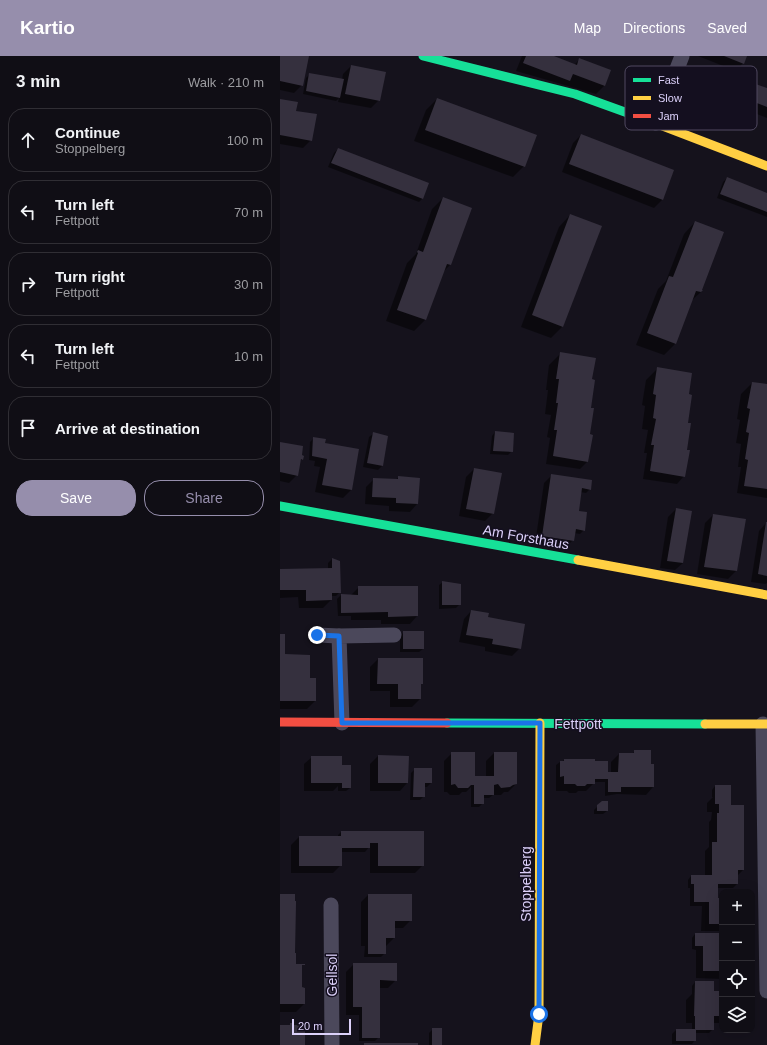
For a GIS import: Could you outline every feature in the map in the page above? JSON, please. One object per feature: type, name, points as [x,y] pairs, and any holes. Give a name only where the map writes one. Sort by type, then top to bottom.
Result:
[{"type":"street","points":[[423,56],[575,94],[625,112]]},
{"type":"street","points":[[678,66],[682,56]]},
{"type":"street","points":[[674,130],[767,166]]},
{"type":"street","name":"Am Forsthaus","points":[[280,506],[767,595]]},
{"type":"street","points":[[317,635],[394,635]]},
{"type":"street","points":[[339,636],[342,723]]},
{"type":"street","name":"Fettpott","points":[[280,722],[765,724]]},
{"type":"street","name":"Stoppelberg","points":[[535,1045],[539,1014],[540,723]]},
{"type":"street","points":[[765,724],[767,991]]},
{"type":"street","name":"Gellsol","points":[[331,905],[332,1045]]},
{"type":"building","points":[[280,56],[309,56],[303,86],[280,81]]},
{"type":"building","points":[[526,56],[554,56],[577,65],[579,58],[611,70],[605,86],[573,74],[570,81],[523,63]]},
{"type":"building","points":[[724,56],[747,56],[744,64]]},
{"type":"building","points":[[351,65],[386,72],[380,101],[345,94]]},
{"type":"building","points":[[309,73],[344,79],[340,98],[306,91]]},
{"type":"building","points":[[757,84],[767,88],[767,107],[757,103]]},
{"type":"building","points":[[437,98],[537,135],[525,167],[425,130]]},
{"type":"building","points":[[280,99],[298,102],[296,111],[317,114],[312,141],[280,135]]},
{"type":"building","points":[[581,134],[674,170],[663,200],[569,164]]},
{"type":"building","points":[[338,148],[429,183],[423,199],[331,163]]},
{"type":"building","points":[[727,177],[767,193],[767,212],[720,194]]},
{"type":"building","points":[[443,197],[472,208],[451,265],[447,264],[426,320],[397,310],[418,253],[417,252],[418,250],[423,252]]},
{"type":"building","points":[[570,214],[602,226],[563,327],[532,315]]},
{"type":"building","points":[[695,221],[724,232],[703,290],[701,292],[696,291],[676,344],[647,333],[669,276],[673,277]]},
{"type":"building","points":[[560,352],[596,358],[592,379],[595,380],[591,408],[594,408],[590,434],[593,435],[588,462],[553,456],[557,430],[554,430],[558,403],[556,403],[559,379],[556,379]]},
{"type":"building","points":[[657,367],[692,373],[689,394],[692,395],[688,423],[691,423],[687,450],[690,450],[685,477],[650,471],[654,445],[651,445],[656,419],[653,418],[656,395],[653,394]]},
{"type":"building","points":[[752,382],[767,384],[767,489],[744,486],[748,460],[745,459],[749,433],[746,432],[750,409],[747,408]]},
{"type":"building","points":[[495,431],[514,433],[513,452],[493,451]]},
{"type":"building","points":[[373,432],[388,436],[383,466],[367,463]]},
{"type":"building","points":[[313,437],[326,439],[325,443],[359,449],[352,490],[322,485],[327,459],[312,456]]},
{"type":"building","points":[[280,442],[303,446],[302,455],[304,456],[303,460],[301,459],[298,476],[280,472]]},
{"type":"building","points":[[474,468],[502,473],[494,514],[466,509]]},
{"type":"building","points":[[551,474],[592,480],[591,490],[582,488],[579,511],[587,512],[585,531],[576,529],[574,541],[542,536]]},
{"type":"building","points":[[398,476],[420,478],[418,504],[396,503],[396,498],[372,497],[373,478],[398,479]]},
{"type":"building","points":[[676,508],[692,511],[683,563],[667,561]]},
{"type":"building","points":[[713,514],[746,519],[737,571],[704,567]]},
{"type":"building","points":[[767,522],[767,576],[758,574]]},
{"type":"building","points":[[332,558],[340,561],[341,593],[332,593],[332,600],[306,601],[306,590],[280,590],[280,569],[332,568]]},
{"type":"building","points":[[442,581],[461,584],[461,605],[442,605]]},
{"type":"building","points":[[358,586],[418,586],[418,616],[388,617],[388,612],[341,613],[341,594],[358,595]]},
{"type":"building","points":[[471,610],[489,613],[488,617],[525,624],[521,649],[492,644],[493,639],[466,635]]},
{"type":"building","points":[[403,631],[424,631],[424,649],[403,649]]},
{"type":"building","points":[[280,634],[285,634],[285,654],[310,655],[310,678],[316,678],[316,701],[280,701]]},
{"type":"building","points":[[378,658],[423,658],[423,684],[421,684],[421,699],[398,699],[398,684],[377,684]]},
{"type":"building","points":[[634,750],[651,750],[651,764],[654,764],[654,787],[621,787],[621,792],[608,792],[608,779],[595,779],[595,784],[577,786],[575,784],[564,784],[564,776],[560,777],[560,761],[564,761],[564,759],[595,759],[595,761],[608,761],[608,772],[618,772],[619,753],[634,753]]},
{"type":"building","points":[[451,752],[475,752],[475,776],[494,776],[494,752],[517,752],[517,784],[510,787],[501,788],[498,784],[494,785],[494,795],[484,795],[484,804],[474,804],[474,785],[471,785],[468,788],[458,788],[455,784],[451,785]]},
{"type":"building","points":[[378,755],[409,756],[408,783],[378,783]]},
{"type":"building","points":[[311,756],[342,756],[342,765],[351,765],[351,788],[342,788],[342,783],[311,783]]},
{"type":"building","points":[[414,768],[432,768],[432,783],[425,783],[425,797],[413,797]]},
{"type":"building","points":[[715,785],[731,785],[731,805],[744,805],[744,870],[738,870],[738,884],[718,884],[719,924],[709,924],[709,902],[694,902],[694,884],[691,884],[691,875],[712,875],[712,842],[717,842],[717,813],[719,813],[719,804],[715,804]]},
{"type":"building","points":[[602,801],[608,801],[608,811],[597,811],[597,805]]},
{"type":"building","points":[[341,831],[424,831],[424,866],[378,866],[378,843],[370,843],[370,848],[342,848],[342,866],[299,866],[299,836],[341,836]]},
{"type":"building","points":[[280,894],[295,894],[296,964],[305,964],[302,965],[302,987],[305,988],[305,1004],[280,1004]]},
{"type":"building","points":[[368,894],[412,894],[412,921],[395,921],[395,938],[386,938],[386,954],[368,954]]},
{"type":"building","points":[[695,933],[719,933],[719,971],[703,971],[703,946],[695,946]]},
{"type":"building","points":[[353,963],[397,963],[397,981],[380,980],[380,1038],[362,1038],[362,1007],[353,1007]]},
{"type":"building","points":[[695,981],[714,981],[714,991],[719,991],[719,1016],[714,1016],[714,1030],[696,1030],[696,1041],[676,1041],[676,1029],[695,1029]]},
{"type":"building","points":[[290,1023],[293,1023],[293,1025],[305,1025],[305,1045],[280,1045],[280,1025],[290,1025]]},
{"type":"building","points":[[432,1028],[442,1028],[442,1045],[432,1045]]},
{"type":"building","points":[[364,1043],[418,1043],[418,1045],[364,1045]]},
{"type":"traffic: fast","points":[[423,56],[575,94],[625,112]]},
{"type":"traffic: fast","points":[[280,506],[578,560]]},
{"type":"traffic: fast","points":[[447,723],[705,724]]},
{"type":"traffic: slow","points":[[673,130],[767,166]]},
{"type":"traffic: slow","points":[[578,560],[767,595]]},
{"type":"traffic: slow","points":[[535,1045],[539,1014],[540,723]]},
{"type":"traffic: slow","points":[[705,724],[767,724]]},
{"type":"traffic: jam","points":[[280,722],[447,723]]},
{"type":"route","points":[[317,635],[339,636],[342,723],[540,723],[539,1014]]}]
